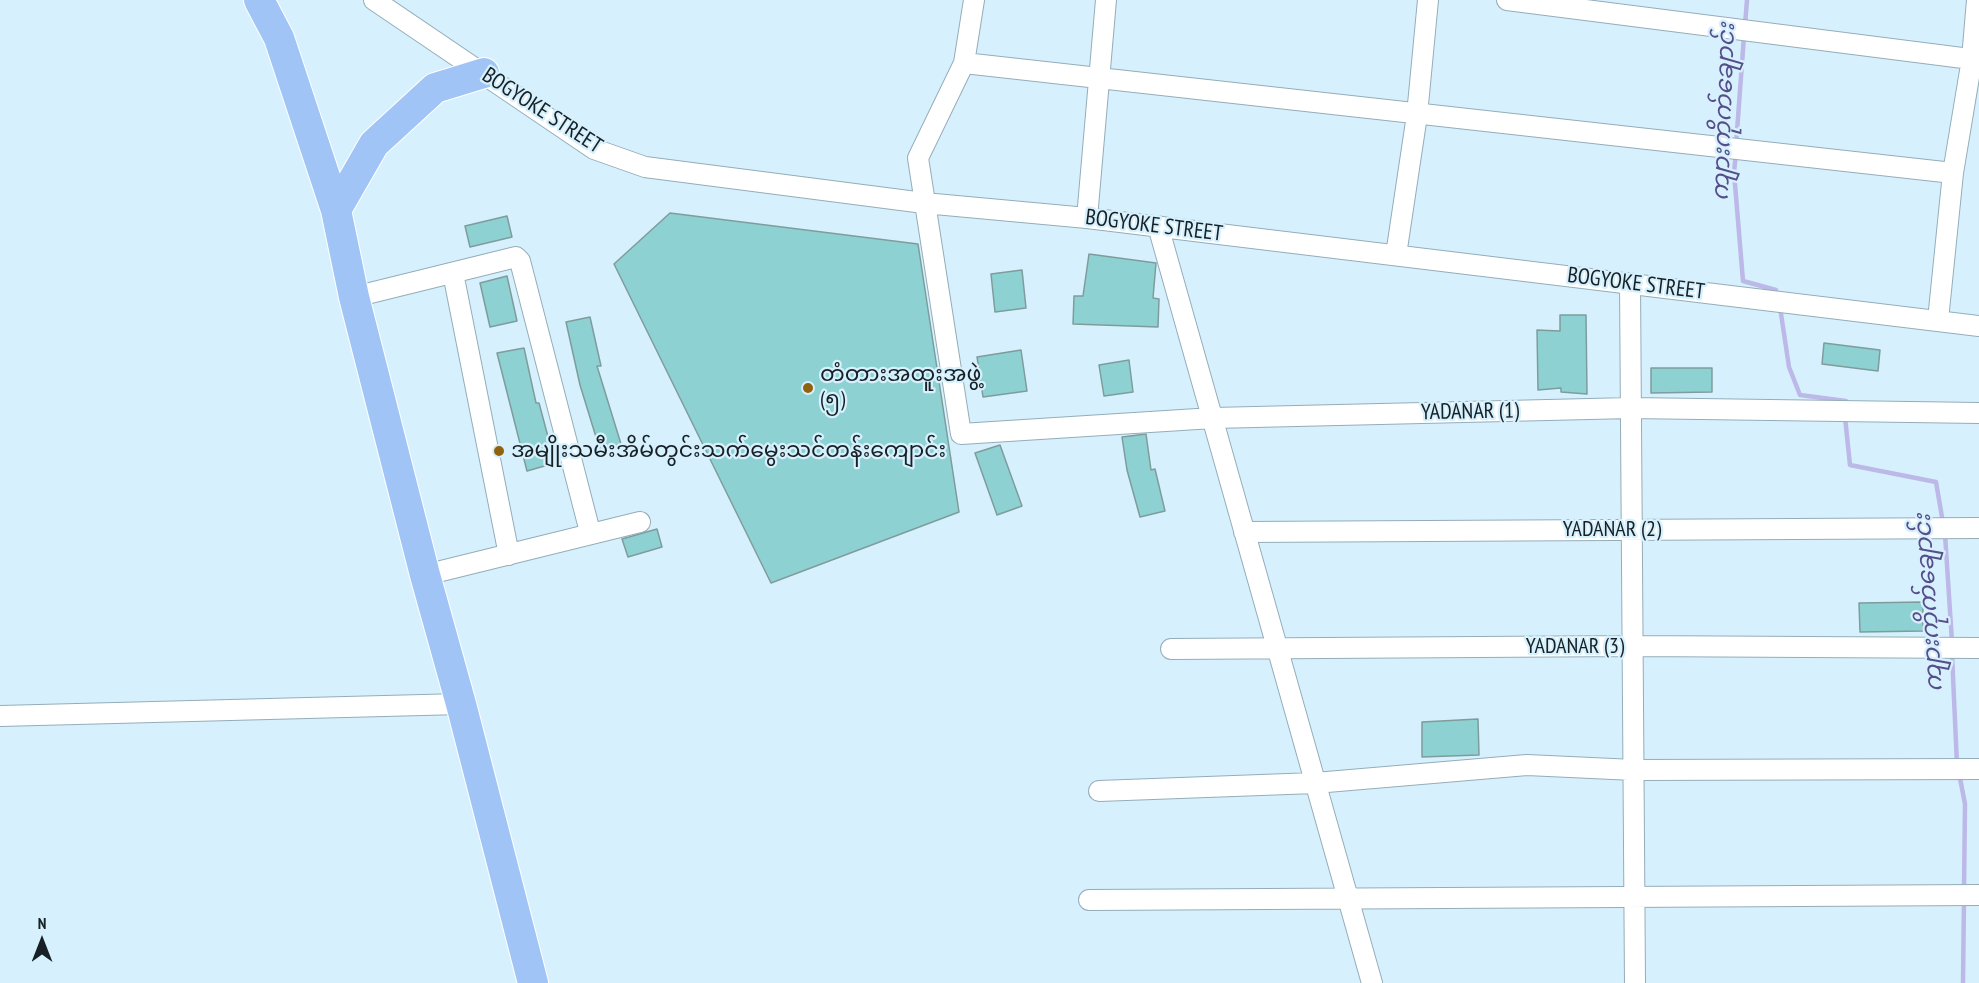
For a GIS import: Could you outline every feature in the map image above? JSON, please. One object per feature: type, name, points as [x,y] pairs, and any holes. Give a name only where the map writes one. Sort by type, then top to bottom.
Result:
[{"type":"main road","points":[[258,0],[279,38],[336,210],[354,297],[533,983]]},
{"type":"main road","points":[[336,210],[374,144],[435,88],[484,73]]},
{"type":"street","name":"BOGYOKE STREET","points":[[374,0],[594,149],[645,167],[924,203],[1158,226],[1979,326]]},
{"type":"street","points":[[924,203],[918,158],[964,63],[974,0]]},
{"type":"street","points":[[1087,218],[1106,0]]},
{"type":"street","points":[[1396,255],[1417,115],[1428,0]]},
{"type":"street","points":[[1507,0],[1975,60]]},
{"type":"street","points":[[1938,320],[1953,173],[1975,60],[1977,0]]},
{"type":"street","points":[[964,63],[1953,173]]},
{"type":"street","name":"YADANAR (1)","points":[[924,203],[961,434],[1213,418],[1631,408],[1979,413]]},
{"type":"street","points":[[1158,226],[1372,983]]},
{"type":"street","points":[[354,297],[516,257],[520,261],[590,532]]},
{"type":"street","points":[[453,273],[509,555]]},
{"type":"street","points":[[1630,283],[1635,983]]},
{"type":"street","points":[[425,575],[509,555],[590,532],[640,522]]},
{"type":"street","name":"YADANAR (2)","points":[[1245,532],[1979,528]]},
{"type":"street","name":"YADANAR (3)","points":[[1171,649],[1633,646],[1971,648]]},
{"type":"street","points":[[0,716],[461,704]]},
{"type":"street","points":[[1099,791],[1316,783],[1527,765],[1634,770],[1974,769]]},
{"type":"street","points":[[1089,900],[1977,895]]},
{"type":"building","name":"တံတားအထူးအဖွဲ့ (၅)","points":[[670,213],[918,244],[959,512],[771,583],[614,264]]},
{"type":"building","points":[[507,216],[512,237],[470,247],[465,226]]},
{"type":"building","points":[[1089,254],[1156,263],[1153,298],[1159,299],[1158,327],[1073,324],[1074,296],[1083,296]]},
{"type":"building","points":[[1022,270],[1026,308],[995,312],[991,274]]},
{"type":"building","points":[[507,276],[517,321],[490,327],[480,283]]},
{"type":"building","points":[[1560,315],[1586,315],[1587,394],[1561,392],[1561,388],[1538,390],[1537,330],[1560,331]]},
{"type":"building","points":[[590,317],[601,366],[597,366],[621,444],[600,450],[580,385],[566,322]]},
{"type":"building","points":[[1824,343],[1880,350],[1878,371],[1822,364]]},
{"type":"building","points":[[524,348],[536,403],[539,403],[555,463],[527,471],[497,353]]},
{"type":"building","points":[[1021,350],[1027,391],[983,397],[977,357]]},
{"type":"building","points":[[1129,360],[1133,392],[1104,396],[1099,365]]},
{"type":"building","points":[[1651,368],[1712,368],[1712,392],[1651,393]]},
{"type":"building","points":[[1146,434],[1151,470],[1155,469],[1165,511],[1140,517],[1127,470],[1122,437]]},
{"type":"building","points":[[1000,445],[1022,506],[997,515],[975,453]]},
{"type":"building","points":[[657,529],[662,547],[628,557],[622,539]]},
{"type":"building","points":[[1923,602],[1923,631],[1860,632],[1859,603]]},
{"type":"building","points":[[1478,719],[1479,755],[1422,757],[1422,722]]},
{"type":"waterway","name":"ကျားကိုက်ချောင်း","points":[[1745,25],[1747,0]]},
{"type":"waterway","name":"ကျားကိုက်ချောင်း","points":[[1736,145],[1744,36]]},
{"type":"waterway","name":"ကျားကိုက်ချောင်း","points":[[1736,153],[1734,172],[1743,281],[1776,290],[1777,296]]},
{"type":"waterway","name":"ကျားကိုက်ချောင်း","points":[[1780,307],[1789,367],[1800,395],[1846,401],[1846,406]]},
{"type":"waterway","name":"ကျားကိုက်ချောင်း","points":[[1845,417],[1850,465],[1936,482],[1943,523]]},
{"type":"waterway","name":"ကျားကိုက်ချောင်း","points":[[1945,534],[1952,642]]},
{"type":"waterway","name":"ကျားကိုက်ချောင်း","points":[[1952,654],[1957,765]]},
{"type":"waterway","name":"ကျားကိုက်ချောင်း","points":[[1959,773],[1965,804],[1964,890]]},
{"type":"waterway","name":"ကျားကိုက်ချောင်း","points":[[1963,983],[1964,899]]},
{"type":"place","name":"တံတားအထူးအဖွဲ့ (၅)","points":[[808,388]]},
{"type":"place","name":"အမျိုးသမီးအိမ်တွင်းသက်မွေးသင်တန်းကျောင်း","points":[[499,451]]}]
